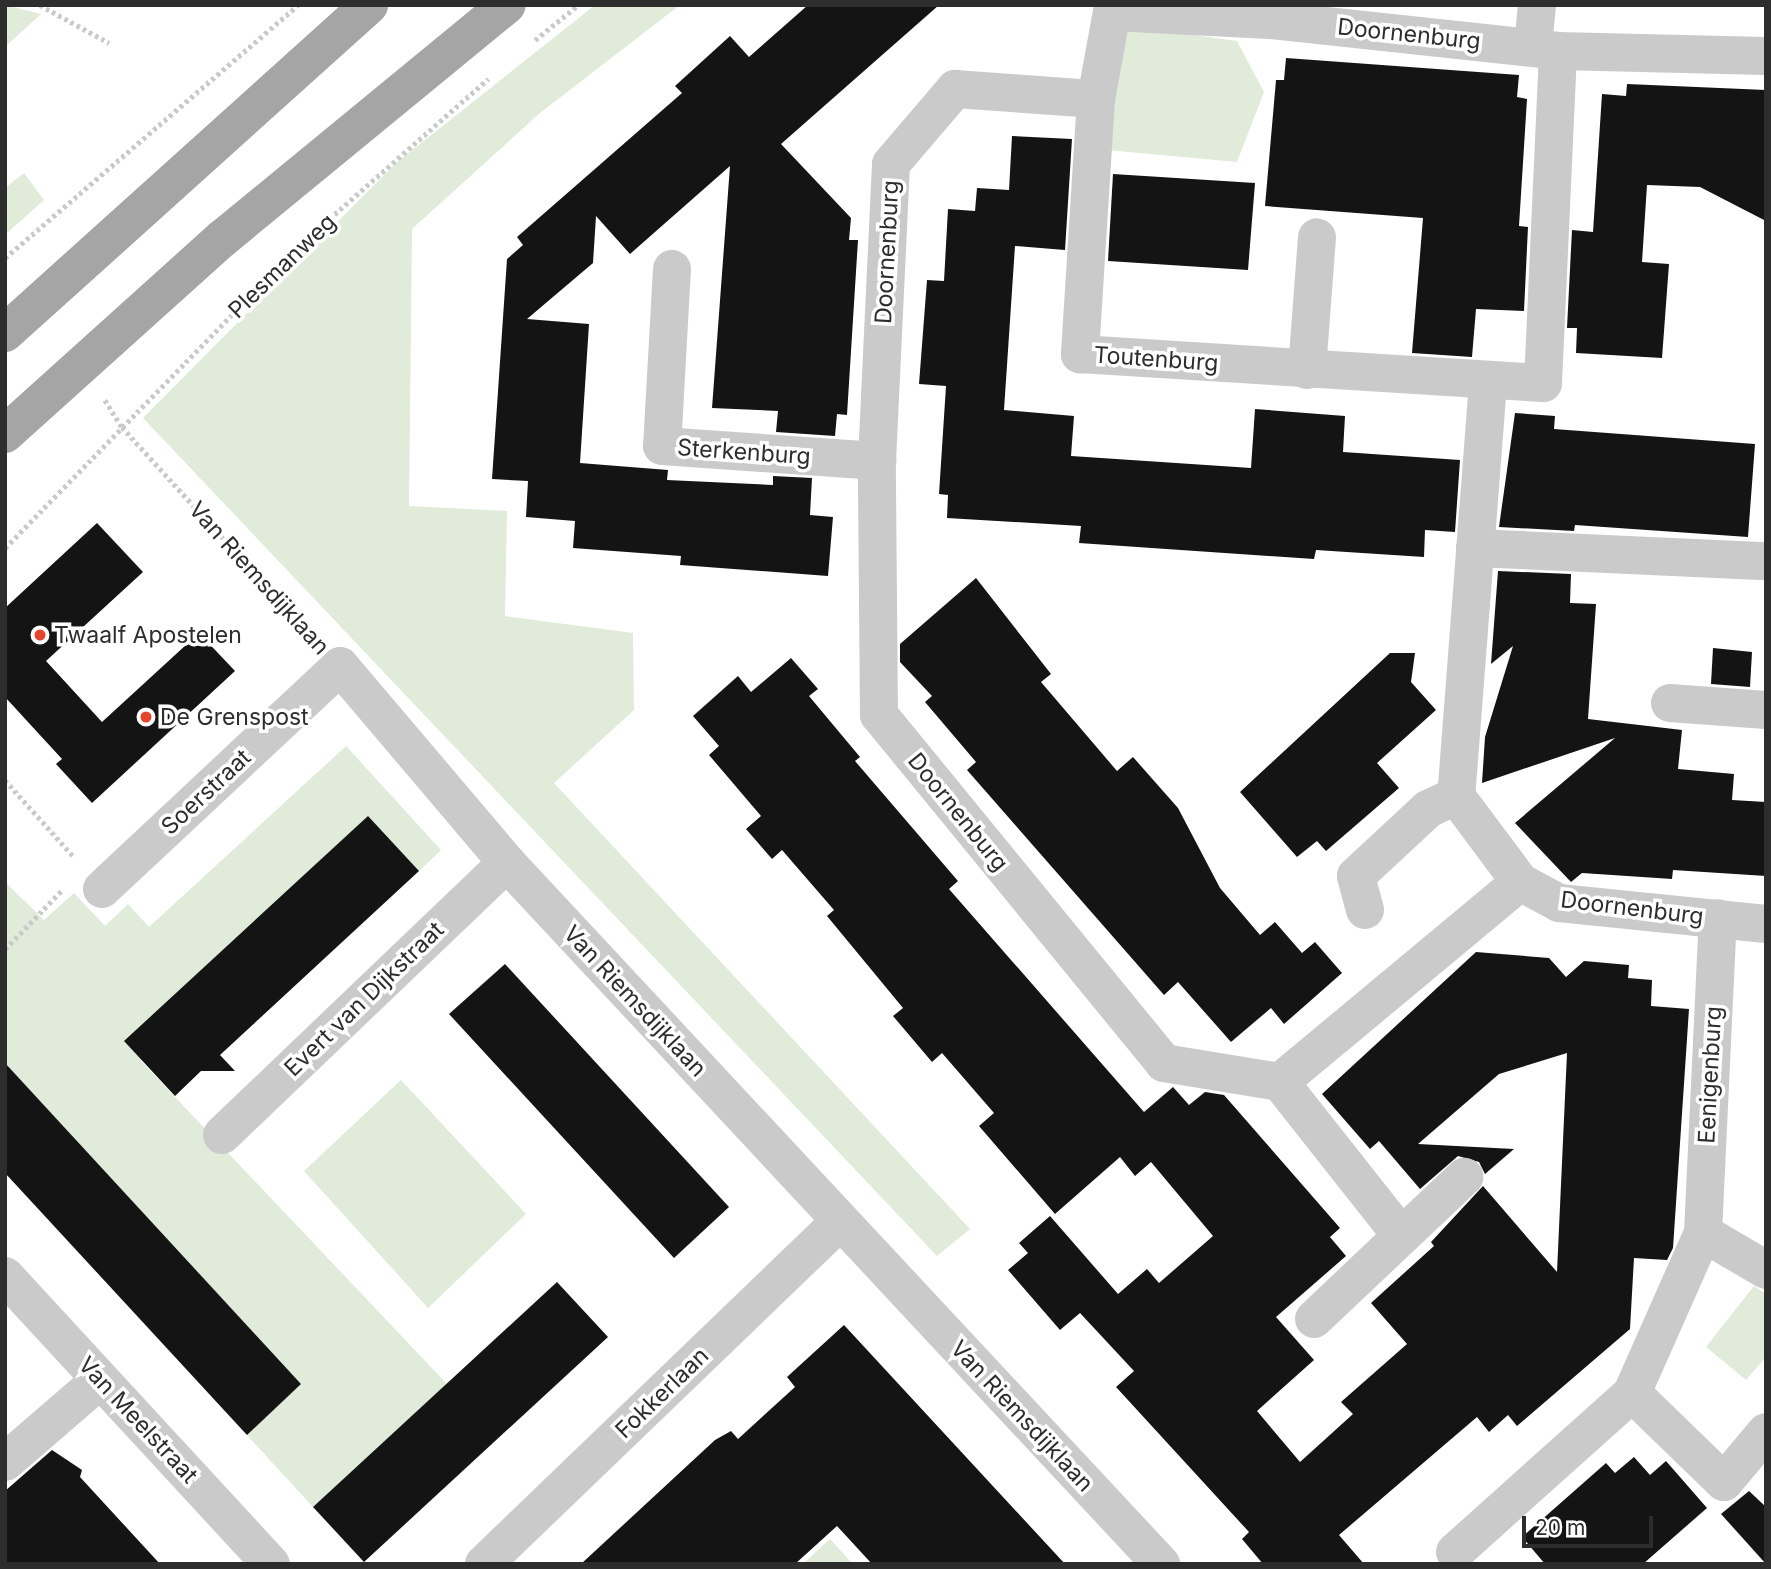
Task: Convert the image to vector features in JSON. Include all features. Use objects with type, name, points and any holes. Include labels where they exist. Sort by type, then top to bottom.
[{"type":"main road","points":[[5,334],[369,5]]},
{"type":"main road","points":[[5,434],[223,238],[506,5]]},
{"type":"street","points":[[1537,5],[1545,48]]},
{"type":"street","name":"Doornenburg","points":[[1280,1082],[1164,1063],[879,715],[877,461],[891,164],[955,89],[1096,99],[1112,12],[1545,48],[1766,57]]},
{"type":"street","name":"Toutenburg","points":[[1096,99],[1080,354],[1488,383],[1543,383],[1545,48]]},
{"type":"street","points":[[1307,370],[1317,237]]},
{"type":"street","name":"Sterkenburg","points":[[672,269],[662,446],[877,461]]},
{"type":"street","points":[[1400,1234],[1280,1082],[1520,882],[1456,796],[1488,383]]},
{"type":"street","points":[[1475,548],[1766,561]]},
{"type":"street","name":"Van Riemsdijklaan","points":[[340,667],[507,863],[1161,1564]]},
{"type":"street","name":"Soerstraat","points":[[93,879],[340,667]]},
{"type":"street","points":[[1670,703],[1766,710]]},
{"type":"street","points":[[1365,910],[1356,876],[1428,809],[1456,796]]},
{"type":"street","name":"Evert van Dijkstraat","points":[[222,1135],[507,863]]},
{"type":"street","name":"Doornenburg","points":[[1520,882],[1559,903],[1766,924]]},
{"type":"street","name":"Eenigenburg","points":[[1455,1552],[1632,1394],[1703,1233],[1718,918]]},
{"type":"street","points":[[1314,1319],[1400,1234],[1464,1177]]},
{"type":"street","name":"Fokkerlaan","points":[[484,1564],[840,1222]]},
{"type":"street","points":[[1703,1233],[1766,1270]]},
{"type":"street","name":"Van Meelstraat","points":[[5,1276],[271,1564]]},
{"type":"street","points":[[5,1462],[100,1380]]},
{"type":"street","points":[[1632,1394],[1724,1482],[1766,1433]]},
{"type":"path","points":[[40,5],[109,43]]},
{"type":"path","points":[[5,258],[298,5]]},
{"type":"path","points":[[528,46],[578,5]]},
{"type":"path","name":"Plesmanweg","points":[[5,548],[303,242],[498,71]]},
{"type":"path","name":"Van Riemsdijklaan","points":[[122,427],[340,667]]},
{"type":"path","points":[[5,780],[93,879],[5,949]]},
{"type":"green space","points":[[5,5],[41,14],[5,47]]},
{"type":"green space","points":[[595,5],[680,5],[540,113],[412,229],[409,506],[507,511],[505,616],[633,633],[634,710],[554,783],[970,1229],[937,1256],[143,418],[396,163]]},
{"type":"green space","points":[[1131,26],[1237,41],[1264,92],[1237,162],[1107,150],[1117,47]]},
{"type":"green space","points":[[24,173],[44,200],[6,234],[5,188]]},
{"type":"green space","points":[[346,746],[441,850],[419,871],[368,816],[141,1061],[447,1384],[313,1507],[247,1435],[301,1384],[5,1063],[5,882],[44,920],[74,893],[105,926],[128,904],[149,927]]},
{"type":"green space","points":[[401,1080],[526,1214],[428,1308],[304,1171]]},
{"type":"green space","points":[[1754,1286],[1766,1294],[1766,1357],[1746,1380],[1706,1347]]},
{"type":"green space","points":[[830,1539],[853,1564],[803,1564]]},
{"type":"building","points":[[808,5],[939,5],[781,144],[851,218],[849,240],[858,240],[847,415],[837,414],[835,436],[776,432],[778,411],[712,408],[730,166],[630,254],[596,216],[593,263],[527,319],[589,324],[580,463],[668,470],[667,480],[773,485],[773,476],[812,478],[810,515],[833,517],[828,576],[680,565],[681,556],[573,548],[575,521],[526,517],[528,481],[492,479],[507,259],[523,245],[517,237],[682,93],[675,86],[730,36],[749,57]]},
{"type":"building","points":[[1286,58],[1519,75],[1517,97],[1527,99],[1519,226],[1528,227],[1524,311],[1476,309],[1472,357],[1412,353],[1423,218],[1265,206],[1276,80],[1284,80]]},
{"type":"building","points":[[1627,84],[1766,90],[1766,221],[1700,187],[1647,185],[1642,262],[1669,264],[1662,358],[1576,353],[1577,328],[1567,328],[1572,230],[1593,232],[1602,94],[1626,96]]},
{"type":"building","points":[[1012,136],[1072,139],[1065,250],[1015,246],[1004,410],[1074,416],[1071,456],[1251,468],[1255,409],[1345,416],[1343,452],[1460,460],[1455,532],[1425,530],[1424,557],[1316,550],[1314,559],[1079,543],[1081,526],[947,518],[948,495],[939,494],[946,386],[919,384],[927,280],[944,281],[948,209],[975,211],[977,188],[1009,190]]},
{"type":"building","points":[[1113,174],[1255,183],[1248,270],[1108,261]]},
{"type":"building","points":[[1515,413],[1555,416],[1554,429],[1755,444],[1748,537],[1575,525],[1574,531],[1499,527]]},
{"type":"building","points":[[97,523],[143,572],[46,661],[102,722],[199,633],[235,671],[92,803],[56,764],[62,759],[5,697],[5,608]]},
{"type":"building","points":[[1498,571],[1571,574],[1570,603],[1596,604],[1588,719],[1682,730],[1678,769],[1734,774],[1732,800],[1766,802],[1766,876],[1673,870],[1672,879],[1582,873],[1571,882],[1515,823],[1615,738],[1482,783],[1485,737],[1513,646],[1491,664]]},
{"type":"building","points":[[976,578],[1051,674],[1041,682],[1117,771],[1133,757],[1178,808],[1220,888],[1260,935],[1275,922],[1302,953],[1315,942],[1342,973],[1284,1024],[1271,1008],[1231,1042],[1178,982],[1164,995],[967,770],[976,762],[925,702],[932,696],[900,662],[900,644]]},
{"type":"building","points":[[1713,648],[1752,652],[1750,687],[1711,684]]},
{"type":"building","points":[[1390,653],[1415,653],[1411,682],[1436,710],[1377,763],[1399,788],[1326,851],[1317,841],[1297,857],[1240,792]]},
{"type":"building","points":[[791,658],[818,689],[809,696],[860,757],[855,761],[958,881],[949,889],[1144,1112],[1173,1087],[1189,1105],[1205,1092],[1224,1095],[1340,1228],[1330,1237],[1346,1256],[1276,1317],[1314,1360],[1257,1411],[1300,1462],[1353,1414],[1341,1402],[1407,1344],[1371,1303],[1434,1246],[1431,1242],[1483,1186],[1557,1272],[1567,1053],[1499,1074],[1418,1144],[1514,1149],[1485,1174],[1479,1162],[1458,1156],[1420,1189],[1379,1141],[1370,1149],[1322,1094],[1476,952],[1549,958],[1566,977],[1584,961],[1629,965],[1628,978],[1652,980],[1651,1006],[1689,1009],[1673,1248],[1667,1260],[1634,1258],[1630,1329],[1517,1426],[1508,1415],[1489,1432],[1477,1417],[1339,1535],[1364,1564],[1263,1564],[1242,1539],[1249,1532],[1116,1387],[1134,1371],[1080,1313],[1060,1330],[1008,1270],[1028,1253],[1019,1243],[1050,1216],[1118,1294],[1147,1269],[1159,1283],[1213,1236],[1151,1162],[1135,1176],[1120,1157],[1055,1214],[979,1126],[994,1113],[942,1053],[932,1062],[893,1016],[903,1008],[827,916],[834,910],[782,850],[772,859],[746,829],[761,816],[709,755],[719,746],[693,716],[738,676],[751,692]]},
{"type":"building","points":[[368,816],[419,871],[220,1055],[235,1071],[201,1071],[175,1096],[124,1041]]},
{"type":"building","points":[[505,964],[729,1207],[674,1258],[449,1014]]},
{"type":"building","points":[[5,1063],[301,1384],[247,1435],[5,1173]]},
{"type":"building","points":[[557,1282],[608,1337],[364,1562],[313,1507]]},
{"type":"building","points":[[844,1325],[1065,1564],[872,1564],[837,1526],[795,1564],[581,1564],[715,1440],[731,1431],[738,1439],[795,1387],[787,1377]]},
{"type":"building","points":[[52,1450],[82,1470],[80,1477],[160,1564],[5,1564],[5,1491]]},
{"type":"building","points":[[1634,1457],[1650,1475],[1666,1461],[1707,1508],[1643,1564],[1545,1564],[1522,1537],[1606,1463],[1615,1473]]},
{"type":"building","points":[[1749,1491],[1766,1507],[1766,1564],[1721,1514]]},
{"type":"place","name":"Twaalf Apostelen","points":[[40,635]]},
{"type":"place","name":"De Grenspost","points":[[146,717]]}]
